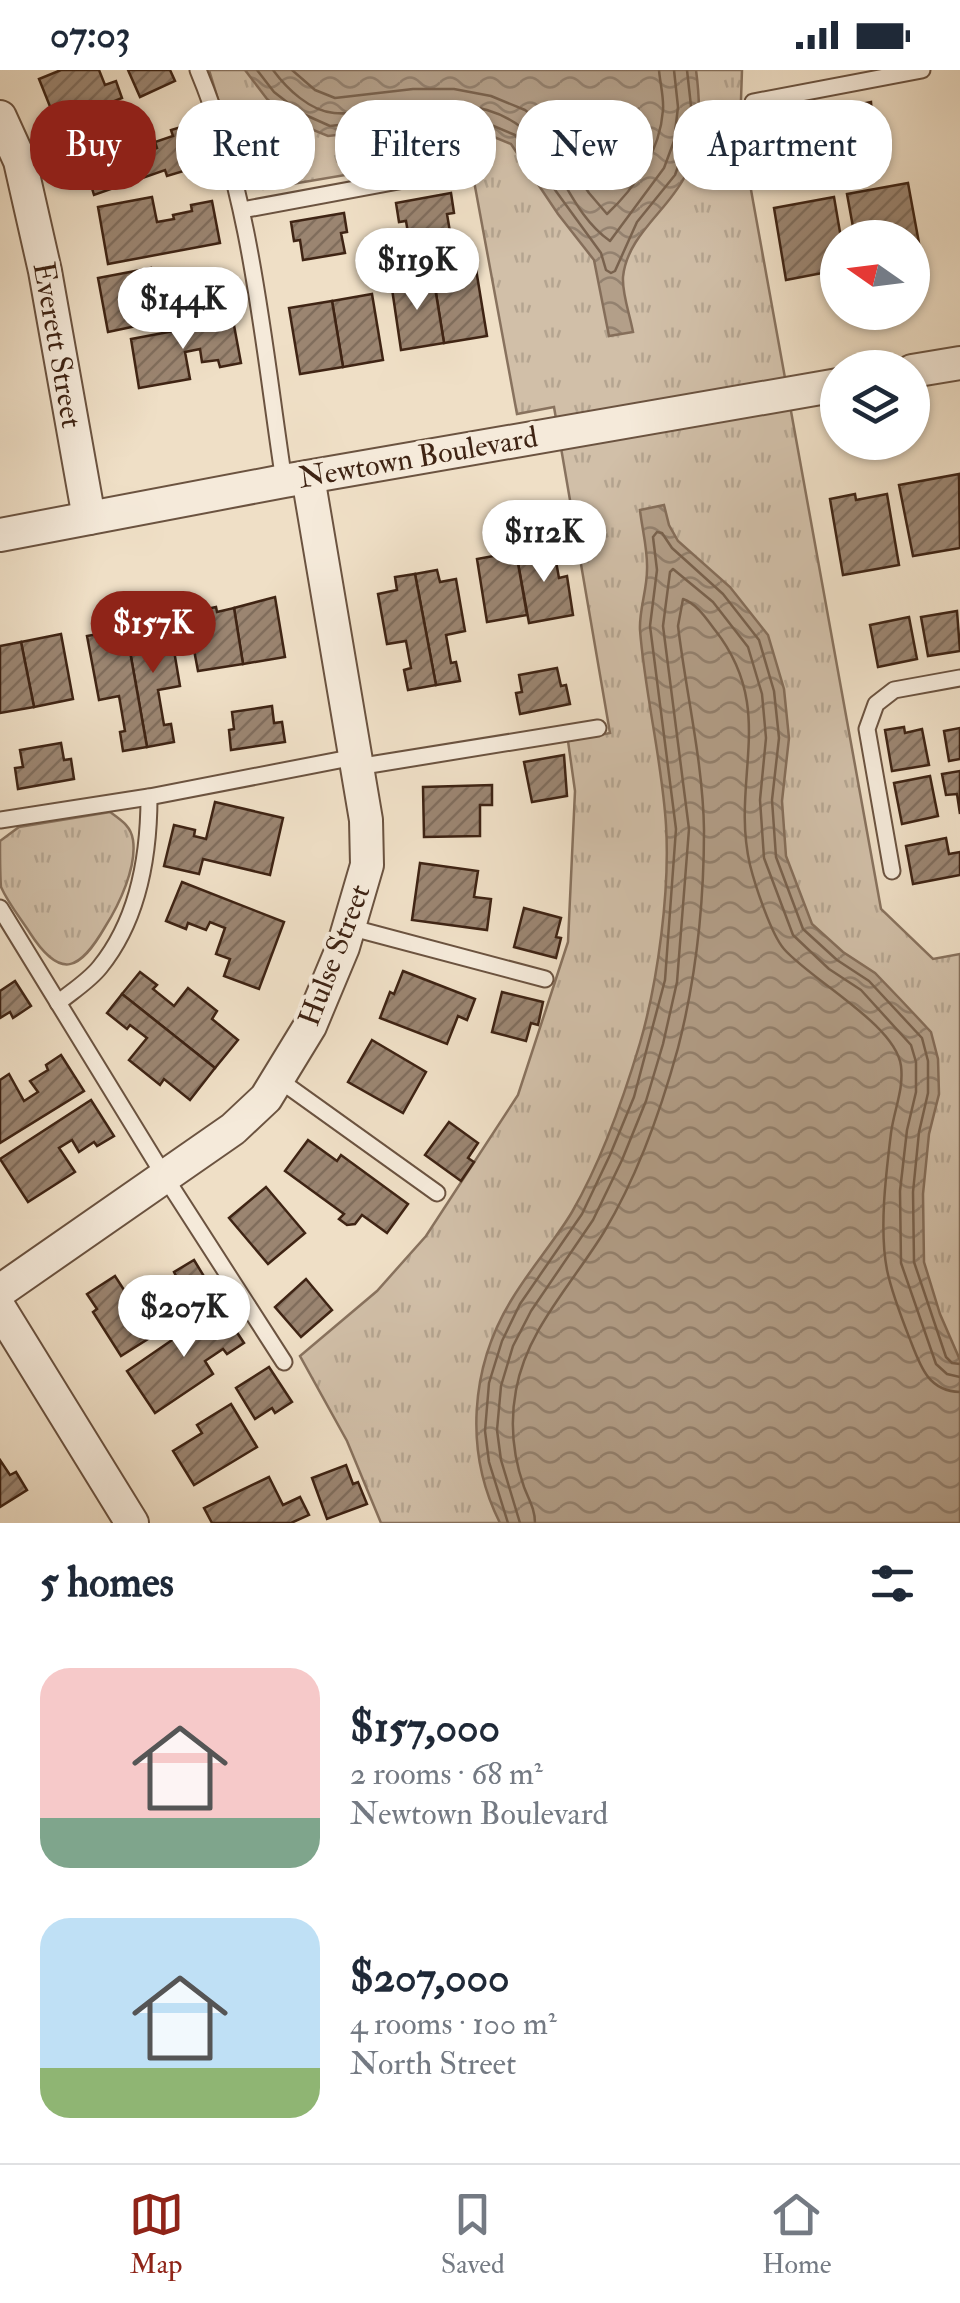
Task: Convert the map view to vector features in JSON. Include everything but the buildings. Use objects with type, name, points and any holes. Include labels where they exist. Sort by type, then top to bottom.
[{"type":"street","name":"Everett Street","points":[[0,117],[20,161],[45,271],[89,518]]},
{"type":"street","points":[[930,369],[960,363]]},
{"type":"street","name":"Newtown Boulevard","points":[[0,535],[820,388]]},
{"type":"street","name":"Hulse Street","points":[[0,1292],[233,1129],[266,1098],[310,1026],[349,927],[367,865],[366,820],[296,479]]},
{"type":"street","points":[[0,1310],[132,1523]]},
{"type":"lane","points":[[198,70],[212,103],[242,210],[296,479]]},
{"type":"lane","points":[[764,100],[922,70]]},
{"type":"lane","points":[[242,210],[350,190]]},
{"type":"lane","points":[[892,870],[867,729],[876,704],[894,690],[960,678]]},
{"type":"lane","points":[[0,820],[357,762],[598,728]]},
{"type":"lane","points":[[58,1003],[99,968],[128,918],[149,844],[149,797]]},
{"type":"lane","points":[[0,908],[164,1177],[284,1362]]},
{"type":"lane","points":[[349,927],[545,979]]},
{"type":"lane","points":[[277,1078],[437,1193]]},
{"type":"green space","points":[[209,70],[742,70],[741,100],[673,100],[673,190],[751,190],[881,909],[933,959],[960,954],[960,1523],[381,1523],[347,1441],[300,1356],[377,1291],[426,1236],[518,1095],[568,942],[575,791],[568,741],[610,733],[554,407],[517,414],[476,190],[496,190],[496,100],[335,100],[335,177],[315,180],[315,100],[218,100]]},
{"type":"green space","points":[[110,812],[132,835],[130,874],[96,942],[78,960],[61,964],[41,948],[1,887],[0,841],[19,827]]},
{"type":"water","points":[[245,70],[696,70],[699,100],[673,100],[673,190],[677,190],[640,236],[626,262],[623,284],[633,332],[609,336],[594,260],[542,190],[653,190],[653,100],[516,100],[516,151],[511,144],[496,138],[496,100],[335,100],[335,135],[328,136],[315,131],[315,100],[267,99]]},
{"type":"water","points":[[664,505],[678,541],[730,587],[768,635],[784,689],[789,738],[782,801],[786,856],[812,924],[843,952],[875,973],[931,1032],[938,1059],[939,1094],[929,1134],[923,1194],[924,1262],[960,1360],[960,1523],[500,1523],[488,1496],[477,1439],[480,1381],[487,1353],[512,1299],[572,1212],[602,1151],[640,1043],[657,964],[666,878],[666,825],[640,630],[647,562],[640,510]]}]
